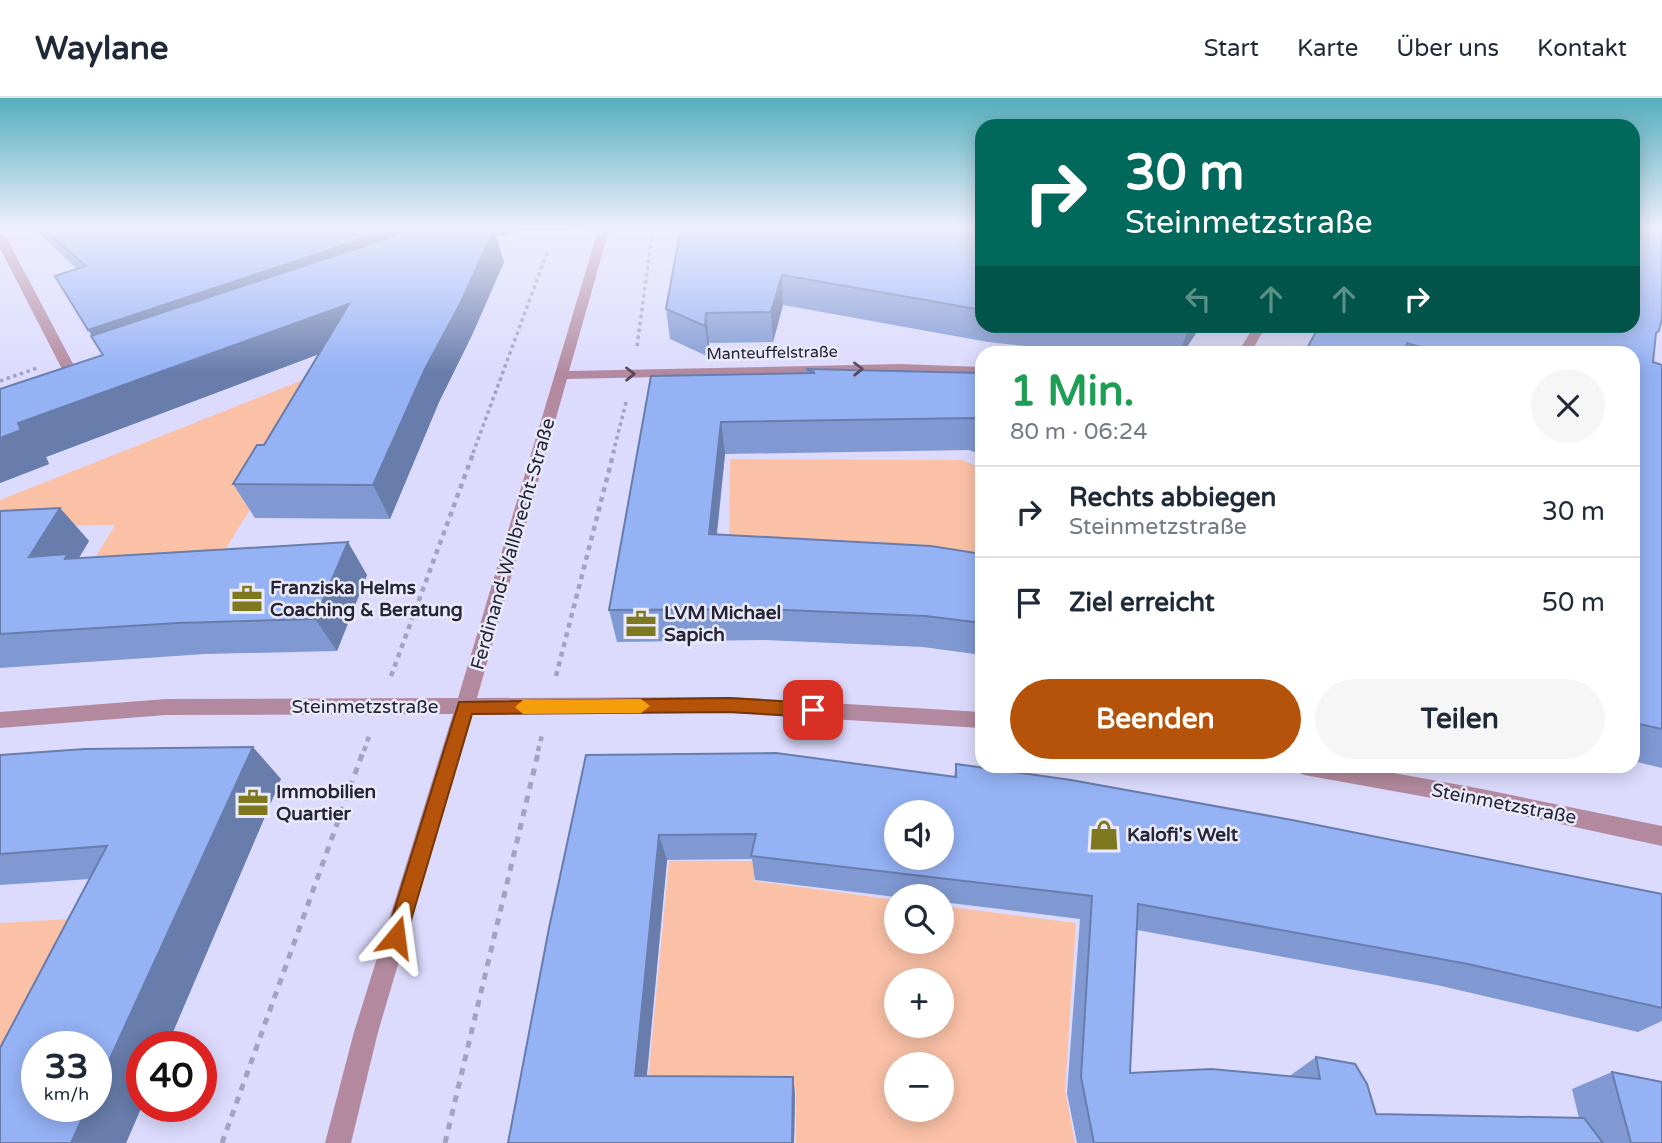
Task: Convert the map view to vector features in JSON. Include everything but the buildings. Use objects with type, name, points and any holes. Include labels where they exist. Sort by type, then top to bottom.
[{"type":"street","points":[[20,276],[73,377]]},
{"type":"street","name":"Ferdinand-Wallbrecht-Straße","points":[[338,1143],[366,1032],[465,707],[590,276]]},
{"type":"street","name":"Manteuffelstraße","points":[[562,375],[901,368],[975,372]]},
{"type":"street","name":"Steinmetzstraße","points":[[0,720],[166,707],[729,705],[975,720]]},
{"type":"street","name":"Steinmetzstraße","points":[[1343,773],[1482,798],[1662,836]]},
{"type":"path","points":[[0,381],[64,359]]},
{"type":"shaded area","points":[[338,366],[219,560],[93,561],[115,525],[29,526],[0,562],[0,500]]},
{"type":"shaded area","points":[[730,459],[962,460],[975,466],[975,573],[729,558]]},
{"type":"shaded area","points":[[669,861],[758,861],[754,881],[884,898],[884,954],[954,954],[954,908],[1076,923],[1065,1090],[1075,1143],[796,1143],[796,1090],[647,1091]]},
{"type":"shaded area","points":[[103,917],[42,1031],[21,1031],[21,1071],[0,1110],[0,923]]},
{"type":"slow traffic","points":[[523,707],[641,706]]},
{"type":"place","name":"Franziska Helms Coaching & Beratung","points":[[247,599]]},
{"type":"place","name":"LVM Michael Sapich","points":[[641,624]]},
{"type":"place","name":"Immobilien Quartier","points":[[253,803]]},
{"type":"place","name":"Kalofi's Welt","points":[[1104,835]]},
{"type":"route","points":[[396,937],[465,707],[729,705],[813,710]]}]
